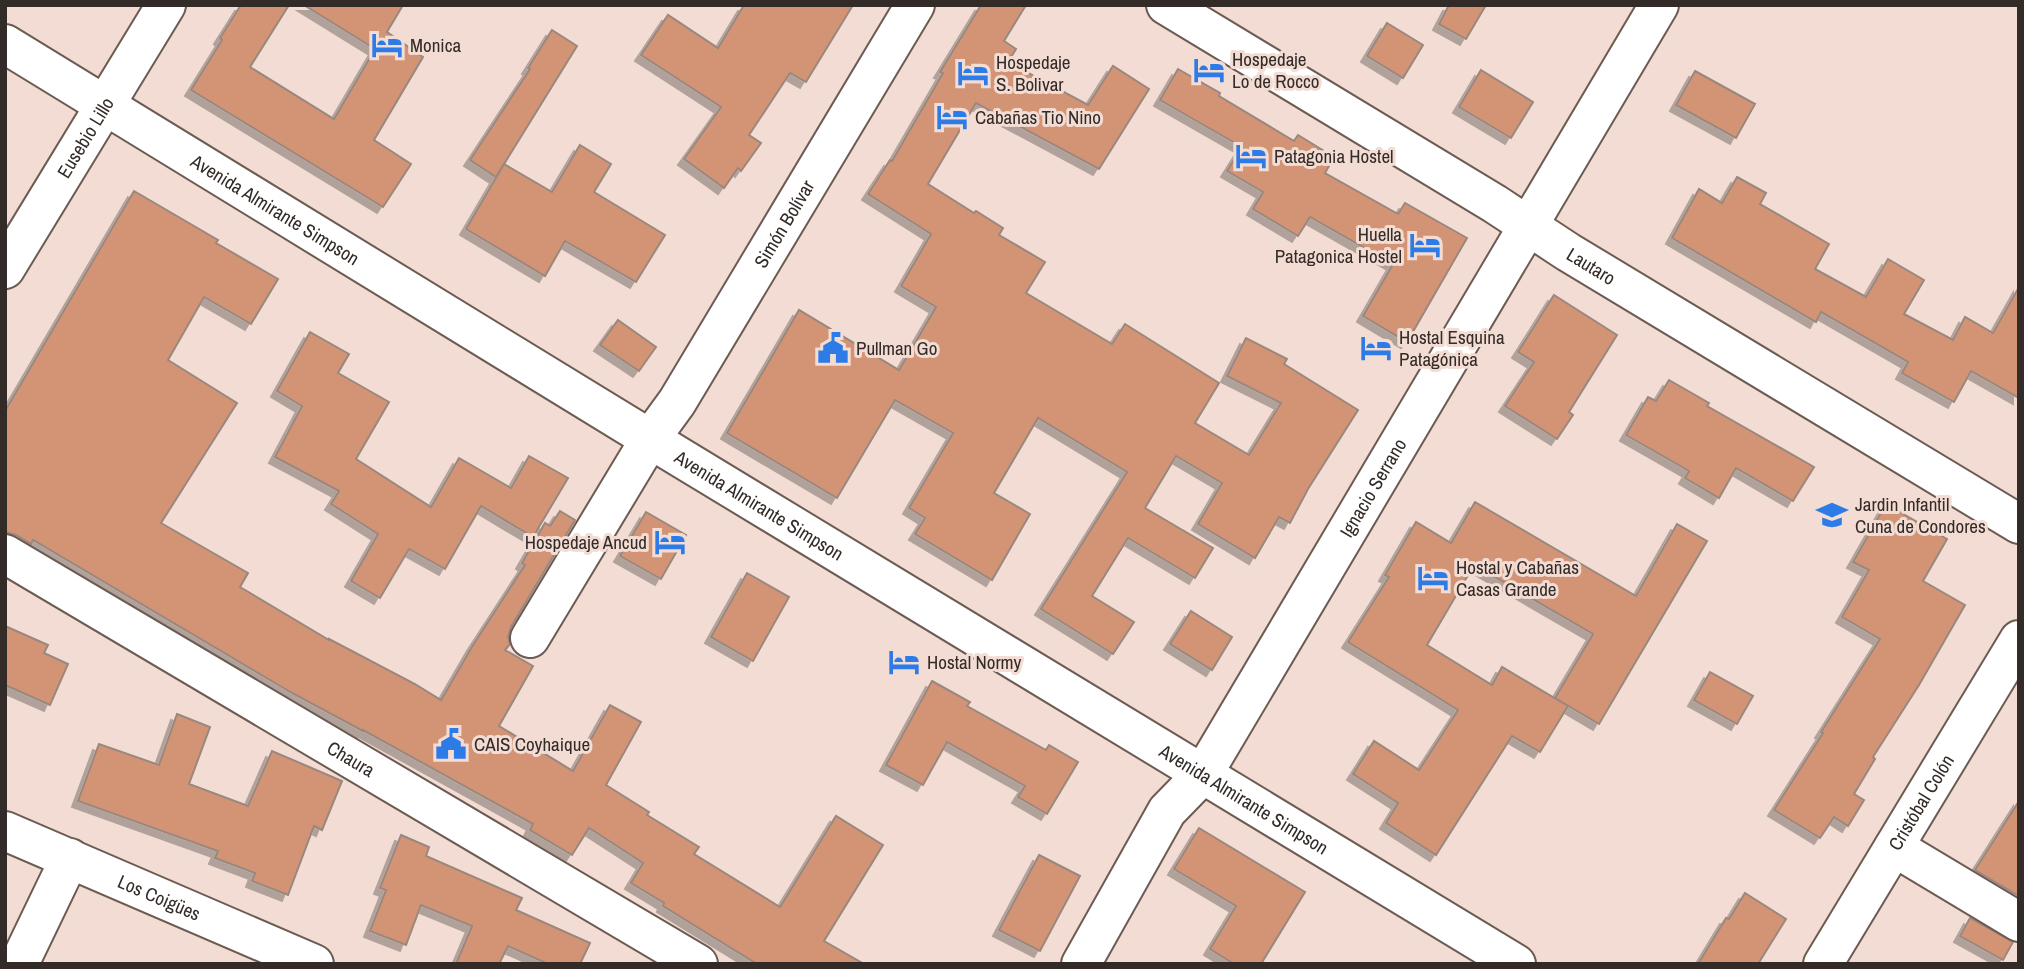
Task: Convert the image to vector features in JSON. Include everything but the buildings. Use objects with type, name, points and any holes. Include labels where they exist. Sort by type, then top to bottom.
[{"type":"street","name":"Eusebio Lillo","points":[[5,269],[166,5]]},
{"type":"street","name":"Simón Bolívar","points":[[530,638],[650,439],[677,402],[915,5]]},
{"type":"street","name":"Lautaro","points":[[1166,5],[2019,524]]},
{"type":"street","name":"Ignacio Serrano","points":[[1081,964],[1167,811],[1203,774],[1659,5]]},
{"type":"street","name":"Avenida Almirante Simpson","points":[[5,44],[1516,964]]},
{"type":"street","name":"Chaura","points":[[5,554],[698,964]]},
{"type":"street","name":"Cristóbal Colón","points":[[1823,964],[2019,640]]},
{"type":"street","name":"Los Coigües","points":[[5,831],[314,964]]},
{"type":"street","points":[[1894,847],[2019,922]]},
{"type":"street","points":[[19,964],[70,858]]},
{"type":"place","name":"Monica","points":[[387,45]]},
{"type":"place","name":"Hospedaje Lo de Rocco","points":[[1209,70]]},
{"type":"place","name":"Hospedaje S. Bolivar","points":[[973,73]]},
{"type":"place","name":"Cabañas Tio Nino","points":[[952,117]]},
{"type":"place","name":"Patagonia Hostel","points":[[1251,156]]},
{"type":"place","name":"Huella Patagonica Hostel","points":[[1425,245]]},
{"type":"place","name":"Pullman Go","points":[[833,348]]},
{"type":"place","name":"Hostal Esquina Patagónica","points":[[1376,348]]},
{"type":"place","name":"Jardin Infantil Cuna de Condores","points":[[1832,515]]},
{"type":"place","name":"Hospedaje Ancud","points":[[670,542]]},
{"type":"place","name":"Hostal y Cabañas Casas Grande","points":[[1433,578]]},
{"type":"place","name":"Hostal Normy","points":[[904,662]]},
{"type":"place","name":"CAIS Coyhaique","points":[[451,744]]}]
